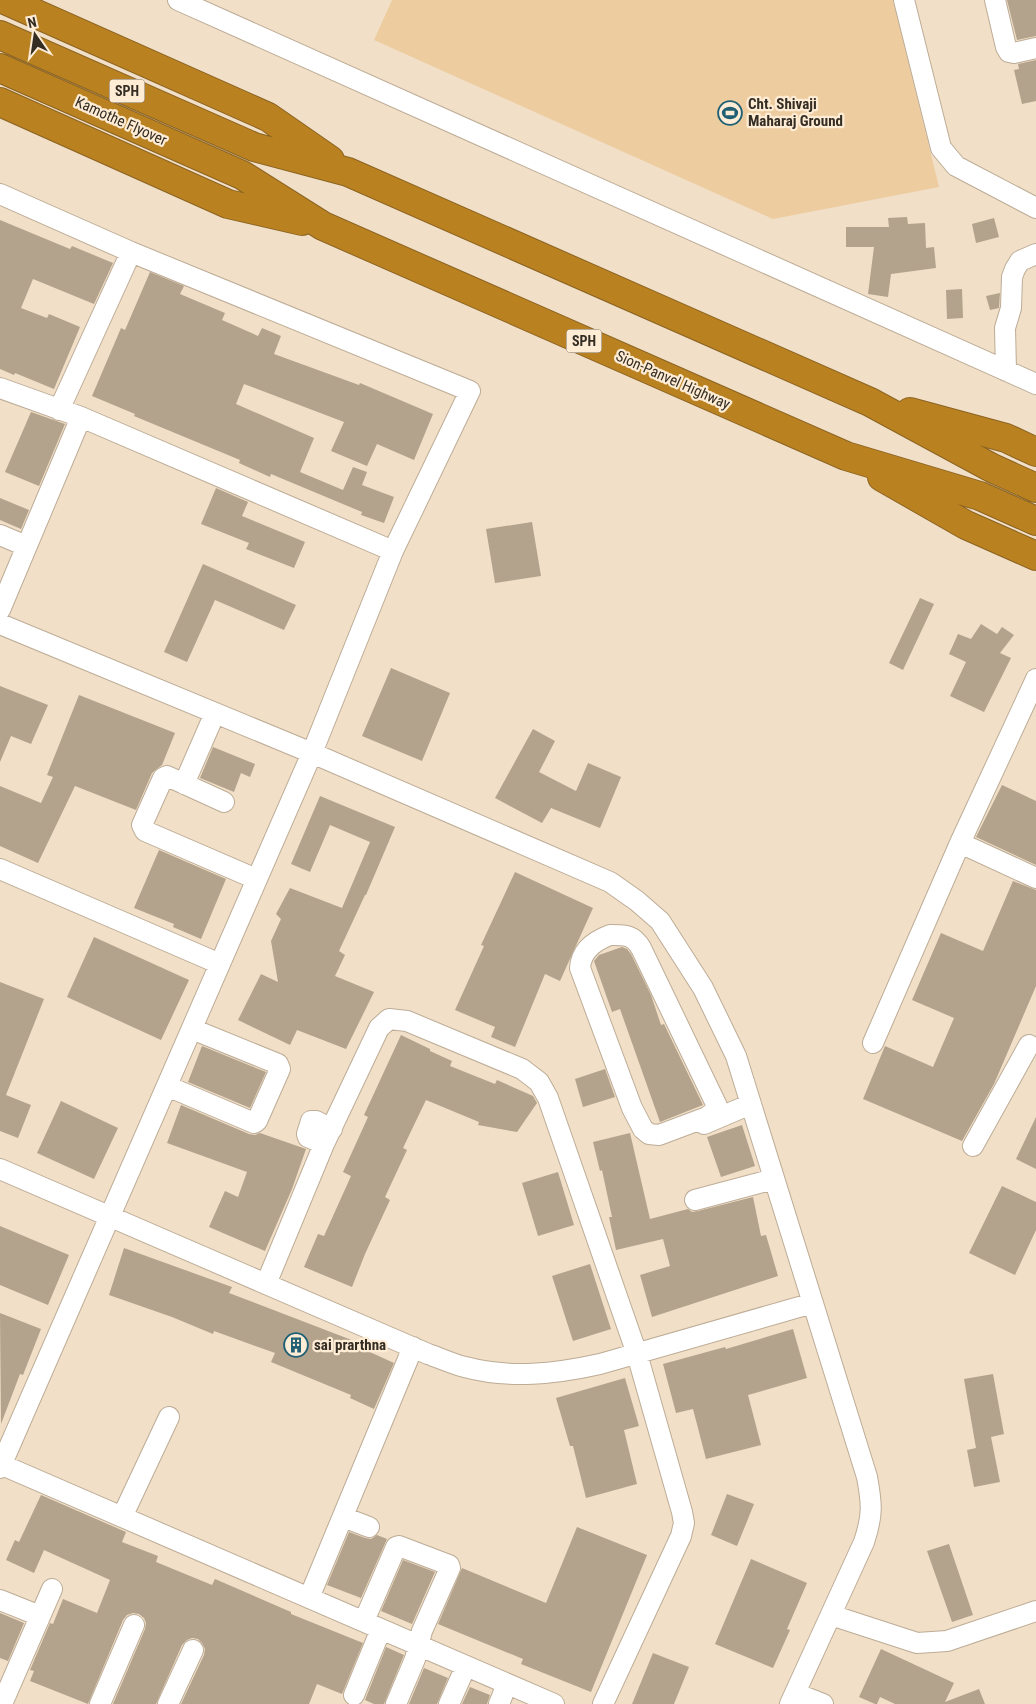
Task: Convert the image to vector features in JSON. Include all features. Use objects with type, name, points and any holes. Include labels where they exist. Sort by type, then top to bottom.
[{"type":"highway","points":[[5,0],[268,117],[348,172]]},
{"type":"highway","name":"Kamothe Flyover","points":[[0,35],[254,147],[348,172]]},
{"type":"highway","name":"Kamothe Flyover","points":[[0,68],[242,175]]},
{"type":"highway","points":[[0,102],[228,204],[323,226]]},
{"type":"highway","name":"SPH","points":[[348,172],[870,402],[992,468],[1036,488]]},
{"type":"highway","name":"Sion-Panvel Highway","points":[[242,175],[323,226],[846,456],[980,496],[1036,521]]},
{"type":"highway","points":[[870,402],[1006,438],[1036,452]]},
{"type":"highway","points":[[846,456],[966,525],[1036,556]]},
{"type":"street","points":[[178,0],[1036,384]]},
{"type":"street","points":[[904,0],[941,148],[956,166],[1036,208]]},
{"type":"street","points":[[995,0],[1006,47],[1009,52],[1014,53],[1036,48]]},
{"type":"street","points":[[0,194],[131,252],[470,391],[393,550],[312,753],[1,1466],[554,1704]]},
{"type":"street","points":[[59,410],[131,252]]},
{"type":"street","points":[[1006,371],[1005,328],[1011,308],[1012,277],[1020,261],[1036,254]]},
{"type":"street","points":[[0,388],[81,417],[393,550]]},
{"type":"street","points":[[0,610],[81,417]]},
{"type":"street","points":[[0,535],[26,546]]},
{"type":"street","points":[[0,624],[312,753],[610,882],[637,901],[660,921],[703,988],[736,1056],[867,1477],[871,1498],[871,1521],[864,1542],[793,1699],[823,1704]]},
{"type":"street","points":[[873,1043],[960,843],[1036,679]]},
{"type":"street","points":[[184,784],[215,713]]},
{"type":"street","points":[[224,802],[167,776],[163,778],[142,825],[145,831],[256,879]]},
{"type":"street","points":[[960,843],[1036,878]]},
{"type":"street","points":[[0,869],[220,964]]},
{"type":"street","points":[[641,948],[660,921]]},
{"type":"street","points":[[626,935],[638,942],[641,948],[717,1106],[714,1112],[707,1118],[658,1135],[649,1134],[643,1129],[632,1108],[580,968],[580,961],[587,950],[598,939],[626,935]]},
{"type":"street","points":[[266,1284],[328,1136],[379,1028],[389,1019],[407,1021],[522,1069],[539,1082],[548,1098],[637,1354],[684,1523],[681,1536],[604,1704]]},
{"type":"street","points":[[167,1086],[254,1123],[258,1121],[280,1069],[278,1064],[192,1029]]},
{"type":"street","points":[[973,1146],[1034,1041]]},
{"type":"street","points":[[693,1129],[751,1104]]},
{"type":"street","points":[[0,1169],[413,1347],[465,1367],[499,1373],[529,1375],[566,1372],[637,1354],[813,1303]]},
{"type":"street","points":[[695,1200],[774,1178]]},
{"type":"street","points":[[310,1598],[413,1347]]},
{"type":"street","points":[[122,1517],[169,1418]]},
{"type":"street","points":[[343,1517],[369,1527]]},
{"type":"street","points":[[354,1695],[367,1623],[393,1540]]},
{"type":"street","points":[[367,1623],[396,1547],[399,1546],[449,1565],[450,1568],[422,1631],[423,1647],[404,1704]]},
{"type":"street","points":[[2,1704],[40,1616],[56,1591],[13,1704]]},
{"type":"street","points":[[0,1600],[40,1616]]},
{"type":"street","points":[[831,1615],[917,1643],[947,1641],[1036,1610]]},
{"type":"street","points":[[93,1704],[130,1626],[100,1704]]},
{"type":"street","points":[[396,1704],[415,1659],[423,1647]]},
{"type":"street","points":[[168,1704],[193,1650]]},
{"type":"street","points":[[449,1704],[467,1666]]},
{"type":"street","points":[[453,1704],[467,1666]]},
{"type":"street","points":[[498,1704],[507,1684]]},
{"type":"shaded area","name":"Cht. Shivaji Maharaj Ground","points":[[392,0],[893,0],[939,187],[773,219],[374,40]]},
{"type":"building","points":[[1007,0],[1036,0],[1036,36],[1017,40]]},
{"type":"building","points":[[1036,60],[1036,101],[1022,104],[1014,70],[1019,69],[1018,64]]},
{"type":"building","points":[[907,217],[908,224],[925,223],[926,248],[934,247],[936,268],[891,274],[888,297],[868,294],[874,247],[846,247],[846,227],[889,227],[888,218]]},
{"type":"building","points":[[994,218],[999,237],[976,243],[972,224]]},
{"type":"building","points":[[0,220],[70,249],[72,246],[113,263],[94,304],[33,279],[21,308],[47,318],[49,314],[80,327],[54,389],[0,369]]},
{"type":"building","points":[[150,272],[184,286],[180,294],[225,313],[222,320],[258,336],[262,328],[281,336],[274,354],[359,385],[360,383],[433,414],[414,460],[377,444],[367,466],[331,451],[344,422],[244,384],[236,404],[314,438],[300,472],[343,490],[353,467],[367,472],[362,485],[394,497],[384,523],[361,515],[362,512],[271,474],[270,477],[239,463],[240,460],[134,416],[135,414],[92,396],[121,328],[125,330]]},
{"type":"building","points":[[962,289],[963,318],[947,319],[946,290]]},
{"type":"building","points":[[1000,293],[999,308],[990,310],[986,296]]},
{"type":"building","points":[[31,412],[65,424],[39,486],[5,472]]},
{"type":"building","points":[[216,488],[248,502],[242,516],[305,542],[294,568],[246,549],[249,543],[201,524]]},
{"type":"building","points":[[0,498],[29,510],[21,529],[0,520]]},
{"type":"building","points":[[532,522],[541,576],[495,583],[486,529]]},
{"type":"building","points":[[203,564],[296,605],[284,630],[215,600],[187,662],[164,652]]},
{"type":"building","points":[[920,598],[934,604],[903,670],[889,663]]},
{"type":"building","points":[[981,624],[997,634],[1002,627],[1014,635],[1000,653],[1011,658],[984,712],[950,696],[966,662],[949,654],[958,634],[971,639]]},
{"type":"building","points":[[391,668],[450,693],[422,761],[362,736]]},
{"type":"building","points":[[0,686],[48,705],[31,744],[11,736],[0,762]]},
{"type":"building","points":[[79,695],[175,733],[162,765],[152,773],[136,810],[75,786],[38,863],[0,846],[0,786],[41,803],[53,777],[47,775]]},
{"type":"building","points":[[533,729],[555,741],[539,772],[576,791],[588,763],[621,777],[600,828],[551,808],[542,823],[495,798]]},
{"type":"building","points":[[213,747],[255,764],[250,777],[241,773],[234,792],[200,778]]},
{"type":"building","points":[[1002,785],[1036,801],[1036,865],[976,837]]},
{"type":"building","points":[[320,796],[395,827],[366,895],[339,951],[345,955],[335,976],[374,992],[346,1049],[297,1030],[290,1045],[238,1020],[261,974],[278,982],[271,941],[281,919],[276,914],[290,888],[342,908],[370,842],[330,825],[310,872],[291,864]]},
{"type":"building","points":[[159,850],[226,879],[201,939],[173,927],[174,924],[134,908]]},
{"type":"building","points":[[515,872],[593,908],[560,981],[545,974],[515,1047],[491,1037],[495,1027],[455,1010],[484,946],[481,945]]},
{"type":"building","points":[[1013,881],[1036,890],[1036,986],[994,1084],[962,1141],[863,1099],[885,1046],[933,1067],[954,1018],[912,1000],[941,933],[983,951]]},
{"type":"building","points":[[94,937],[189,980],[161,1040],[67,997]]},
{"type":"building","points":[[622,947],[631,954],[651,995],[661,1025],[664,1024],[703,1105],[660,1122],[620,1009],[612,1012],[594,961],[599,955]]},
{"type":"building","points":[[0,982],[44,999],[6,1095],[31,1105],[18,1138],[0,1131]]},
{"type":"building","points":[[401,1035],[452,1061],[450,1066],[495,1084],[497,1080],[533,1096],[537,1103],[517,1132],[478,1125],[479,1122],[426,1100],[403,1148],[407,1150],[385,1197],[390,1200],[352,1287],[304,1267],[318,1234],[324,1236],[351,1176],[343,1172],[368,1117],[364,1115]]},
{"type":"building","points":[[202,1046],[266,1072],[250,1108],[188,1082]]},
{"type":"building","points":[[605,1069],[615,1097],[583,1107],[575,1079]]},
{"type":"building","points":[[61,1101],[118,1128],[94,1179],[37,1153]]},
{"type":"building","points":[[181,1105],[249,1134],[255,1135],[260,1133],[306,1149],[292,1189],[265,1251],[209,1227],[225,1191],[238,1197],[247,1172],[167,1143]]},
{"type":"building","points":[[1036,1117],[1036,1169],[1016,1159]]},
{"type":"building","points":[[742,1125],[755,1166],[721,1177],[707,1137]]},
{"type":"building","points":[[630,1133],[650,1219],[688,1209],[692,1212],[698,1211],[753,1197],[761,1236],[766,1235],[778,1276],[652,1317],[640,1275],[670,1266],[663,1239],[616,1250],[609,1217],[612,1217],[602,1170],[600,1171],[593,1142]]},
{"type":"building","points":[[558,1172],[574,1225],[538,1236],[522,1183]]},
{"type":"building","points":[[1002,1186],[1036,1202],[1036,1230],[1015,1275],[969,1253]]},
{"type":"building","points":[[0,1226],[69,1255],[48,1305],[0,1285]]},
{"type":"building","points":[[124,1248],[232,1287],[229,1293],[362,1344],[361,1348],[394,1363],[374,1409],[350,1398],[351,1395],[271,1362],[275,1353],[214,1331],[213,1334],[172,1317],[109,1295]]},
{"type":"building","points":[[590,1264],[611,1329],[573,1341],[552,1276]]},
{"type":"building","points":[[0,1313],[41,1329],[23,1375],[20,1374],[1,1424]]},
{"type":"building","points":[[793,1329],[807,1378],[748,1395],[761,1445],[706,1459],[693,1409],[676,1413],[663,1364],[725,1347],[726,1349]]},
{"type":"building","points":[[993,1374],[1004,1434],[991,1437],[1000,1482],[974,1487],[967,1450],[976,1448],[964,1379]]},
{"type":"building","points":[[625,1378],[639,1426],[624,1430],[637,1484],[586,1498],[573,1446],[570,1446],[556,1398]]},
{"type":"building","points":[[727,1494],[754,1504],[737,1546],[711,1535]]},
{"type":"building","points":[[41,1495],[126,1532],[122,1542],[158,1556],[156,1562],[212,1585],[215,1579],[291,1612],[291,1614],[363,1643],[342,1694],[317,1684],[309,1704],[181,1704],[205,1649],[198,1639],[192,1638],[182,1645],[156,1704],[113,1704],[145,1629],[146,1623],[144,1618],[139,1614],[133,1613],[127,1615],[123,1620],[88,1704],[30,1681],[34,1671],[30,1670],[50,1623],[53,1624],[63,1599],[97,1613],[110,1580],[44,1550],[34,1573],[6,1560],[15,1540],[19,1542]]},
{"type":"building","points":[[577,1527],[647,1555],[591,1692],[521,1664],[523,1659],[438,1624],[462,1568],[546,1603]]},
{"type":"building","points":[[349,1532],[365,1538],[371,1539],[377,1535],[387,1539],[361,1598],[327,1585]]},
{"type":"building","points":[[949,1544],[973,1615],[952,1622],[927,1551]]},
{"type":"building","points":[[751,1559],[807,1583],[787,1629],[790,1630],[773,1668],[715,1644]]},
{"type":"building","points":[[403,1560],[435,1572],[412,1624],[381,1611]]},
{"type":"building","points":[[0,1613],[24,1623],[8,1661],[0,1658]]},
{"type":"building","points":[[386,1647],[404,1655],[384,1704],[374,1704],[365,1700]]},
{"type":"building","points":[[881,1649],[954,1683],[945,1702],[979,1689],[985,1704],[895,1704],[880,1697],[877,1704],[875,1704],[859,1697]]},
{"type":"building","points":[[653,1653],[689,1667],[674,1704],[632,1704]]},
{"type":"building","points":[[424,1668],[448,1678],[437,1704],[409,1704]]},
{"type":"building","points":[[470,1687],[490,1695],[487,1704],[462,1704]]},
{"type":"place","name":"Cht. Shivaji Maharaj Ground","points":[[730,113]]},
{"type":"place","name":"sai prarthna","points":[[296,1345]]}]
